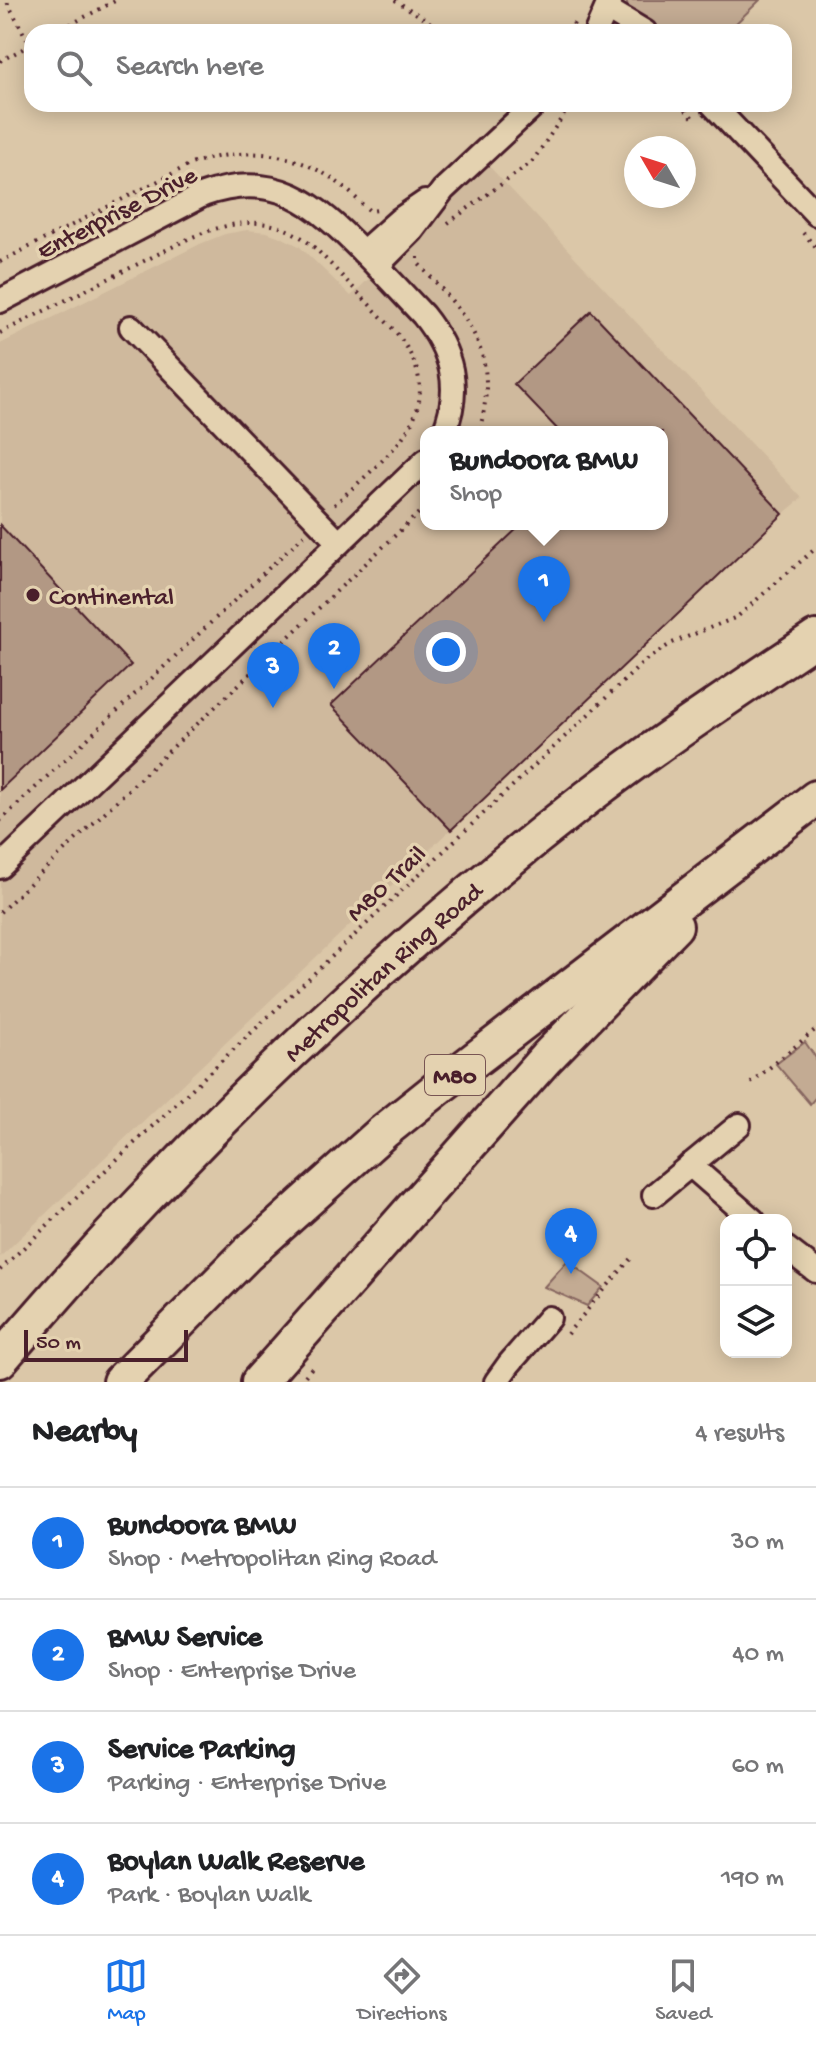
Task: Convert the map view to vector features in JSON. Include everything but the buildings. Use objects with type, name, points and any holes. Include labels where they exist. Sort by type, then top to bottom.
[{"type":"highway","name":"Metropolitan Ring Road","points":[[0,1360],[162,1180],[306,1039],[411,944],[621,772],[816,638]]},
{"type":"highway","name":"M80","points":[[120,1382],[247,1254],[383,1132],[816,798]]},
{"type":"highway","points":[[259,1382],[546,1058],[653,951],[740,855]]},
{"type":"highway","points":[[0,1327],[83,1240],[162,1180]]},
{"type":"street","points":[[370,259],[400,219],[443,190],[526,112]]},
{"type":"street","points":[[720,112],[816,213]]},
{"type":"street","name":"Enterprise Drive","points":[[0,301],[180,206],[221,189],[258,187],[290,194],[306,201],[338,227],[434,328],[447,355],[453,389],[446,426]]},
{"type":"street","points":[[131,327],[339,543]]},
{"type":"street","points":[[0,867],[420,466]]},
{"type":"street","points":[[654,1195],[739,1125]]},
{"type":"street","points":[[690,1165],[746,1214]]},
{"type":"street","points":[[792,1253],[816,1271]]},
{"type":"street","points":[[496,1382],[549,1318]]},
{"type":"path","points":[[6,0],[24,32]]},
{"type":"path","points":[[71,24],[117,0]]},
{"type":"path","points":[[395,0],[432,24]]},
{"type":"path","points":[[0,61],[24,49]]},
{"type":"path","points":[[446,224],[532,162],[566,112]]},
{"type":"path","points":[[0,912],[420,512]]},
{"type":"path","name":"M80 Trail","points":[[0,1270],[646,660],[672,643],[737,617],[816,548]]},
{"type":"path","points":[[751,1083],[816,1029]]},
{"type":"path","points":[[567,1334],[632,1257]]},
{"type":"shaded area","points":[[626,0],[760,0],[735,24],[642,24],[629,9]]},
{"type":"shaded area","points":[[487,164],[802,498],[0,1257],[0,344],[225,234],[247,230],[267,232],[299,246],[351,296]]},
{"type":"shaded area","points":[[805,1042],[816,1058],[816,1097],[810,1104],[776,1064]]},
{"type":"shaded area","points":[[567,1261],[603,1287],[587,1306],[544,1287]]},
{"type":"place","name":"Continental","points":[[33,595]]},
{"type":"place","name":"Bundoora BMW","points":[[544,622]]},
{"type":"place","name":"BMW Service","points":[[334,689]]},
{"type":"place","name":"Service Parking","points":[[273,708]]},
{"type":"place","name":"Boylan Walk Reserve","points":[[571,1274]]}]
